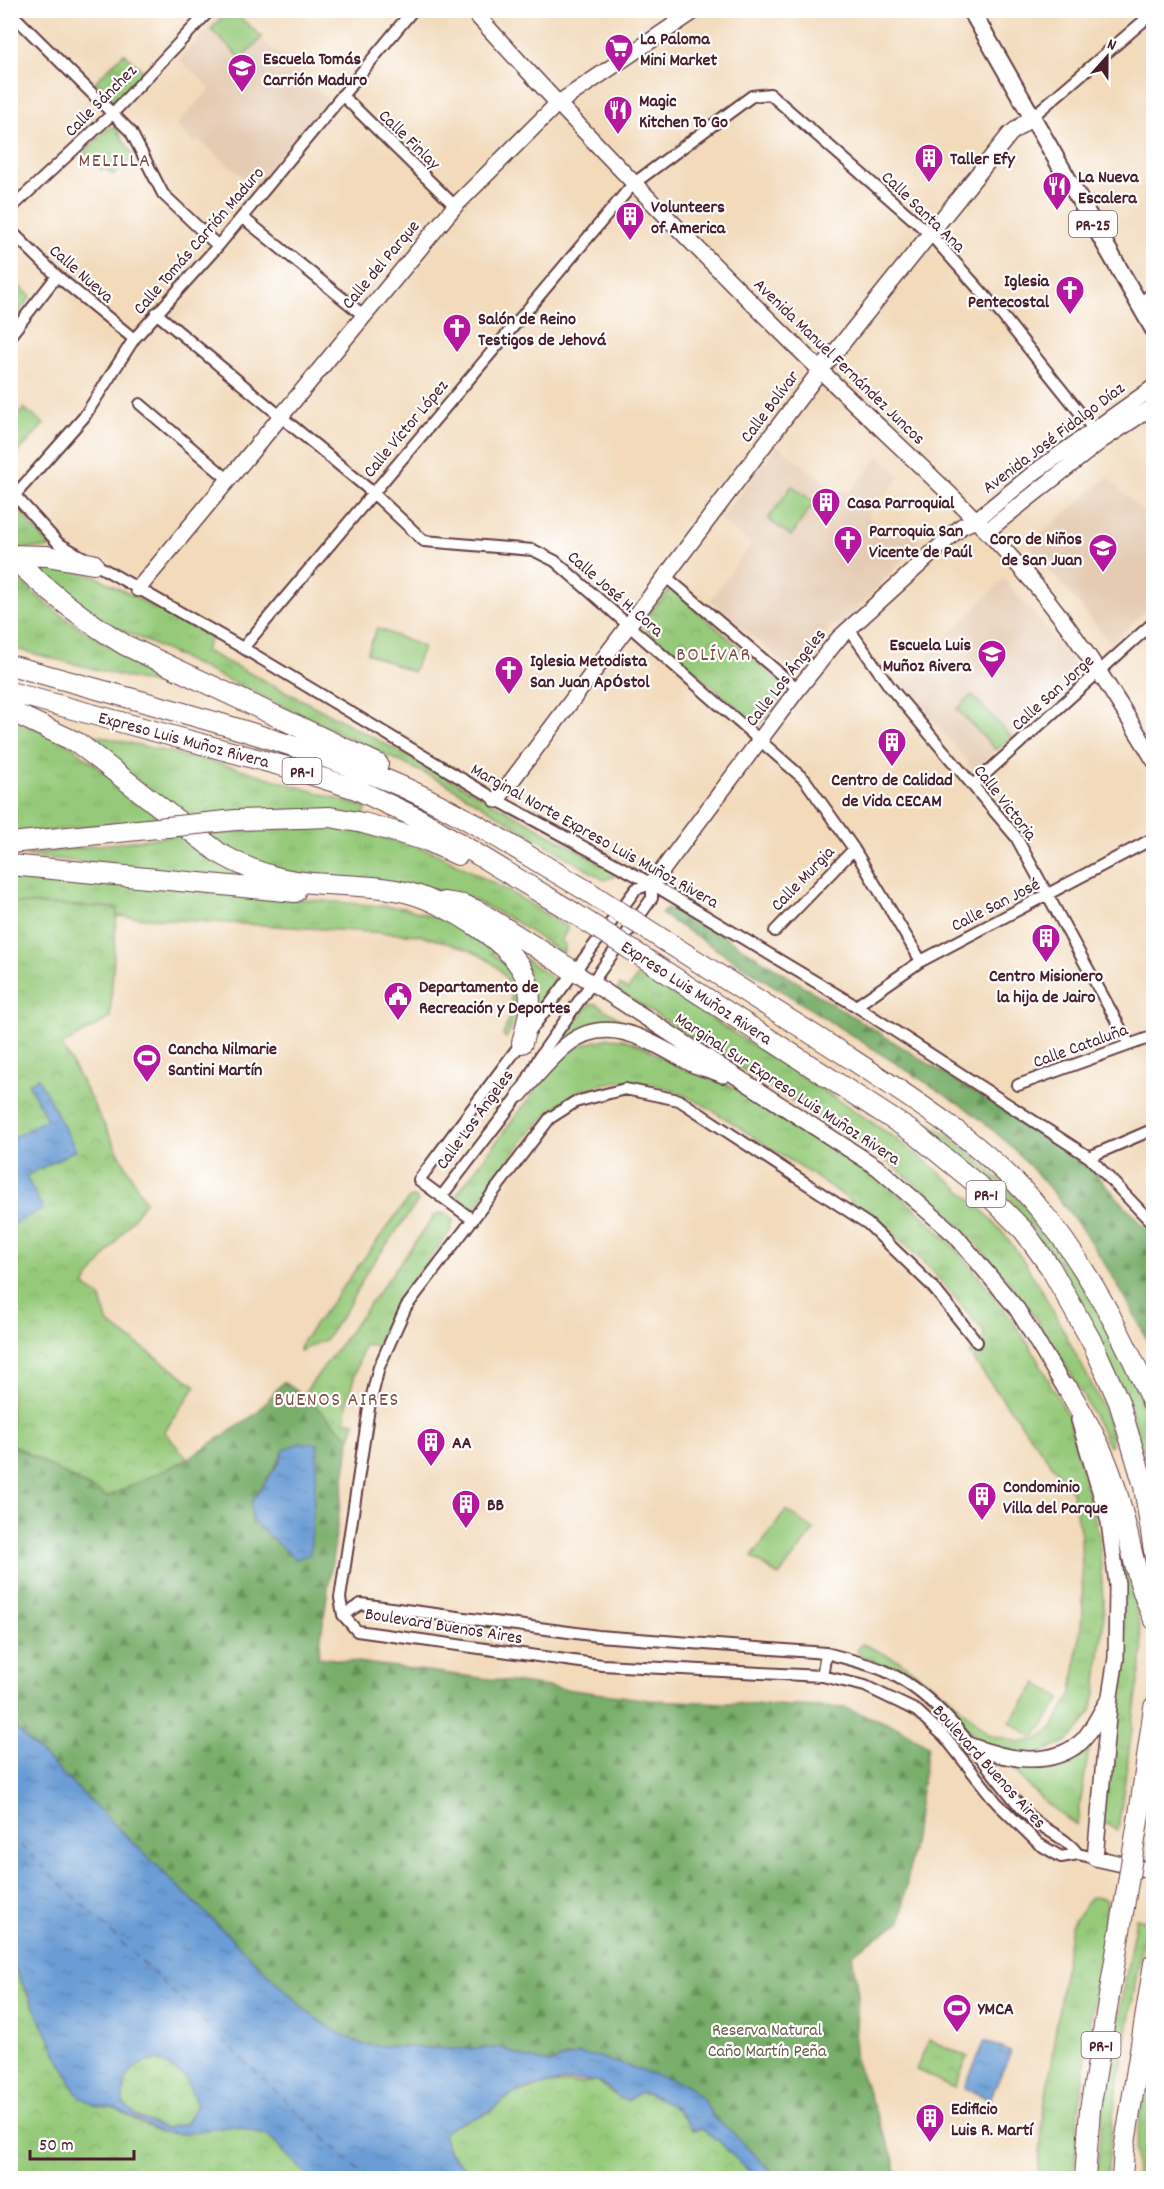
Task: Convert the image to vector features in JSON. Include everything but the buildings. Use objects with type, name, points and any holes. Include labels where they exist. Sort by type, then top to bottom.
[{"type":"highway","points":[[10,555],[48,556],[93,564]]},
{"type":"highway","points":[[10,555],[55,597],[93,626],[125,645],[412,781],[440,805]]},
{"type":"highway","name":"Expreso Luis Muñoz Rivera","points":[[10,665],[333,760],[391,782],[440,805],[584,889],[912,1097],[984,1152],[1032,1200],[1066,1245],[1124,1338],[1154,1407]]},
{"type":"highway","name":"Expreso Luis Muñoz Rivera","points":[[10,692],[294,769],[356,789],[418,819],[569,910],[914,1133],[978,1185],[1024,1231],[1050,1267],[1093,1344],[1119,1402],[1144,1486],[1154,1551]]},
{"type":"highway","points":[[10,711],[78,743],[219,853],[243,866],[269,876],[293,880],[406,892],[432,900],[490,937],[517,961],[528,984],[530,1008],[522,1043]]},
{"type":"highway","points":[[10,843],[236,820],[303,817],[363,823],[495,865]]},
{"type":"highway","points":[[10,865],[351,898],[432,900],[463,905],[478,911],[575,972]]},
{"type":"highway","points":[[1124,1338],[1146,1358],[1154,1370]]},
{"type":"highway","points":[[1068,1389],[1101,1446],[1115,1484],[1142,1595],[1154,1619]]},
{"type":"highway","name":"PR-1","points":[[1085,2178],[1090,2109],[1139,1815],[1154,1707]]},
{"type":"highway","name":"PR-1","points":[[1122,2178],[1124,2150],[1154,1963]]},
{"type":"main road","name":"PR-25","points":[[971,10],[1154,330]]},
{"type":"street","name":"Calle Sánchez","points":[[10,209],[111,114],[210,10]]},
{"type":"street","name":"Calle Tomás Carrión Maduro","points":[[12,493],[84,417],[134,339],[218,246],[412,10]]},
{"type":"street","name":"Avenida Manuel Fernández Juncos","points":[[472,10],[633,184],[820,371],[987,531],[1045,597],[1101,671],[1154,760]]},
{"type":"street","name":"Calle del Parque","points":[[138,589],[455,206],[557,104],[696,10]]},
{"type":"street","points":[[10,12],[131,132],[163,194],[218,246]]},
{"type":"street","name":"Calle Bolívar","points":[[497,800],[820,371],[1010,134],[1154,12]]},
{"type":"street","name":"Calle Víctor López","points":[[243,648],[633,184],[752,96],[759,94]]},
{"type":"street","name":"Calle Santa Ana","points":[[759,94],[770,94],[930,234],[1001,314],[1093,429]]},
{"type":"street","name":"Calle Finlay","points":[[342,95],[455,206]]},
{"type":"street","points":[[242,217],[363,315]]},
{"type":"street","name":"Calle Nueva","points":[[10,230],[57,276],[134,339]]},
{"type":"street","points":[[10,336],[57,276]]},
{"type":"street","points":[[1138,304],[1154,292]]},
{"type":"street","name":"Calle José H. Cora","points":[[156,313],[372,492],[424,541],[533,550],[555,561],[805,780],[854,849],[921,960]]},
{"type":"street","name":"Avenida José Fidalgo Díaz","points":[[976,520],[1093,429],[1154,387]]},
{"type":"street","points":[[140,404],[229,480]]},
{"type":"street","name":"Avenida José Fidalgo Díaz","points":[[987,531],[1101,441],[1154,406]]},
{"type":"street","name":"Marginal Norte Expreso Luis Muñoz Rivera","points":[[12,493],[58,543],[243,648],[497,800],[652,884],[856,1006],[1089,1157],[1154,1225]]},
{"type":"street","name":"Calle Los Ángeles","points":[[652,884],[652,898],[540,1056],[520,1094],[441,1197],[419,1180],[636,889],[652,884],[798,689],[849,628],[962,526],[976,520]]},
{"type":"street","points":[[665,576],[798,689]]},
{"type":"street","name":"Calle San Jorge","points":[[972,785],[1154,622]]},
{"type":"street","name":"Calle Victoria","points":[[849,628],[890,687],[1016,837],[1130,1044]]},
{"type":"street","name":"Calle San José","points":[[856,1006],[921,960],[1154,838]]},
{"type":"street","name":"Calle Murgia","points":[[775,931],[854,849]]},
{"type":"street","name":"Marginal Sur Expreso Luis Muñoz Rivera","points":[[575,972],[878,1168],[955,1235],[1017,1309],[1068,1389],[1096,1473],[1109,1522],[1117,1584],[1116,1658],[1110,1696],[1095,1858]]},
{"type":"street","points":[[520,1094],[568,1043],[586,1034],[605,1030],[627,1032],[650,1040],[694,1065],[747,1083]]},
{"type":"street","name":"Calle Cataluña","points":[[1018,1085],[1154,1036]]},
{"type":"street","points":[[344,1615],[340,1598],[369,1408],[379,1367],[406,1307],[550,1118],[575,1102],[626,1089],[679,1100],[868,1224],[932,1286],[977,1342]]},
{"type":"street","points":[[1089,1157],[1154,1129]]},
{"type":"street","points":[[441,1197],[473,1220]]},
{"type":"street","name":"Boulevard Buenos Aires","points":[[1078,1854],[1069,1842],[1047,1830],[1027,1814],[971,1746],[926,1698],[885,1671],[849,1659],[826,1653],[598,1636],[362,1604],[344,1615],[357,1631],[602,1665],[822,1676],[888,1695],[918,1711],[944,1736],[997,1803],[1026,1832],[1061,1857],[1078,1854],[1095,1858]]},
{"type":"street","points":[[822,1676],[826,1653]]},
{"type":"street","points":[[844,1681],[849,1659]]},
{"type":"street","points":[[971,1746],[1006,1758],[1055,1758],[1082,1741],[1110,1696]]},
{"type":"street","points":[[1095,1858],[1154,1871]]},
{"type":"shaded area","points":[[223,11],[231,11],[328,99],[259,190],[199,140],[195,144],[176,125],[211,88],[179,60]]},
{"type":"shaded area","points":[[777,445],[838,492],[842,489],[847,494],[880,456],[901,477],[867,514],[888,535],[900,523],[920,542],[855,611],[837,625],[831,625],[796,674],[710,600],[751,544],[720,521]]},
{"type":"shaded area","name":"Coro de Niños de San Juan","points":[[1108,477],[1154,524],[1153,603],[1111,644],[1029,544]]},
{"type":"shaded area","name":"Escuela Luis Muñoz Rivera","points":[[1004,579],[1083,674],[974,770],[901,683]]},
{"type":"green space","points":[[228,11],[233,11],[262,37],[242,59],[211,30]]},
{"type":"green space","points":[[124,53],[145,73],[115,104],[95,82]]},
{"type":"green space","points":[[111,127],[116,128],[134,157],[113,175],[105,168],[102,170],[84,153],[98,137]]},
{"type":"green space","points":[[12,281],[31,296],[11,323],[10,282]]},
{"type":"green space","points":[[24,408],[44,424],[11,460],[11,424]]},
{"type":"green space","points":[[792,486],[814,502],[791,536],[768,519]]},
{"type":"green space","points":[[10,501],[52,548],[19,548],[11,539]]},
{"type":"green space","points":[[32,562],[77,570],[97,577],[211,637],[205,651],[464,786],[616,872],[614,877],[604,880],[447,784],[110,624],[56,586]]},
{"type":"green space","points":[[10,571],[47,604],[85,631],[169,678],[166,687],[11,648]]},
{"type":"green space","points":[[671,588],[787,689],[758,726],[640,624]]},
{"type":"green space","points":[[377,628],[423,647],[413,672],[367,653]]},
{"type":"green space","points":[[972,695],[1011,737],[996,750],[957,709]]},
{"type":"green space","points":[[10,720],[60,737],[163,819],[11,835]]},
{"type":"green space","points":[[82,732],[237,768],[367,808],[362,818],[180,817]]},
{"type":"green space","points":[[341,826],[434,852],[517,896],[568,928],[561,940],[565,945],[563,954],[514,921],[470,898],[432,889],[329,879],[266,869],[205,835],[261,829]]},
{"type":"green space","points":[[179,835],[206,855],[256,878],[222,879],[22,855]]},
{"type":"green space","points":[[11,874],[405,908],[462,926],[496,946],[492,953],[510,972],[515,982],[519,1003],[517,1014],[506,1038],[503,1035],[510,1011],[510,991],[504,975],[492,963],[477,954],[439,940],[419,935],[116,916],[116,908],[11,903]]},
{"type":"green space","points":[[11,903],[117,908],[110,1018],[62,1045],[145,1202],[84,1285],[101,1298],[107,1322],[196,1386],[164,1432],[188,1459],[107,1497],[11,1444]]},
{"type":"green space","points":[[667,909],[685,912],[1054,1142],[1091,1169],[1153,1236],[1153,1351],[1116,1282],[1073,1217],[1048,1186],[994,1131],[963,1106],[661,914]]},
{"type":"green space","points":[[524,958],[557,982],[537,1013]]},
{"type":"green space","points":[[639,973],[879,1127],[971,1199],[1004,1234],[1037,1283],[1098,1398],[1108,1422],[1112,1445],[1109,1447],[1064,1363],[1039,1323],[983,1251],[951,1217],[879,1155],[617,990],[620,985],[628,990]]},
{"type":"green space","points":[[590,1004],[597,1004],[624,1022],[621,1025],[568,1036],[566,1033]]},
{"type":"green space","points":[[608,1038],[623,1039],[643,1046],[680,1068],[735,1088],[883,1182],[924,1216],[959,1252],[997,1299],[1031,1348],[1068,1416],[1099,1536],[1104,1616],[1096,1694],[1092,1710],[1079,1730],[1066,1742],[1046,1751],[1021,1757],[986,1745],[911,1680],[859,1654],[857,1650],[862,1644],[900,1661],[952,1699],[988,1734],[1019,1742],[1037,1740],[1052,1729],[1072,1693],[1083,1610],[1081,1535],[1072,1492],[969,1354],[984,1338],[983,1331],[937,1276],[891,1231],[839,1192],[697,1101],[672,1090],[642,1082],[622,1081],[601,1084],[573,1096],[556,1107],[526,1137],[476,1206],[465,1208],[461,1204],[457,1194],[552,1068],[578,1046]]},
{"type":"green space","points":[[930,1123],[989,1170],[1016,1197],[1040,1225],[1083,1287],[1124,1363],[1150,1423],[1155,1446],[1153,1487],[1127,1398],[1058,1262],[1010,1200],[926,1128]]},
{"type":"green space","points":[[415,1197],[418,1201],[368,1270],[346,1310],[325,1340],[300,1351],[302,1342],[409,1198]]},
{"type":"green space","points":[[442,1213],[450,1215],[453,1221],[451,1231],[400,1297],[376,1346],[364,1344],[348,1398],[345,1421],[355,1422],[350,1438],[303,1395],[435,1215]]},
{"type":"green space","name":"Reserva Natural Caño Martín Peña","points":[[283,1382],[303,1395],[350,1438],[318,1657],[650,1700],[845,1708],[898,1727],[928,1746],[901,1921],[852,1954],[858,1996],[854,2057],[892,2154],[898,2178],[778,2178],[729,2132],[704,2101],[568,2056],[551,2063],[525,2058],[502,2048],[450,2049],[364,2045],[336,2032],[307,2012],[11,1724],[10,1444],[107,1497],[188,1459],[256,1414]],"holes":[[[300,1443],[318,1444],[296,1559],[252,1521],[253,1510],[259,1492],[284,1450]]]},
{"type":"green space","points":[[786,1510],[814,1530],[779,1576],[752,1557]]},
{"type":"green space","points":[[1123,1564],[1129,1564],[1143,1650],[1118,1830],[1099,1821],[1123,1649]]},
{"type":"green space","points":[[1037,1683],[1061,1699],[1034,1738],[1010,1722]]},
{"type":"green space","points":[[1090,1741],[1077,1825],[1042,1799],[1012,1766],[1045,1765],[1062,1759]]},
{"type":"green space","points":[[1091,1897],[1103,1898],[1107,1902],[1079,2108],[1074,2178],[1038,2178],[1043,2116],[1071,1925]]},
{"type":"green space","points":[[1136,1918],[1146,1920],[1112,2121],[1107,2178],[1096,2178],[1102,2113]]},
{"type":"green space","points":[[10,1960],[77,2093],[94,2105],[116,2108],[143,2125],[179,2134],[233,2126],[268,2136],[310,2178],[11,2178]]},
{"type":"green space","points":[[1153,2019],[1152,2178],[1136,2178],[1135,2151]]},
{"type":"green space","points":[[929,2040],[968,2057],[954,2088],[916,2070]]},
{"type":"green space","points":[[159,2060],[185,2077],[197,2104],[186,2123],[165,2129],[138,2117],[123,2104],[124,2086],[130,2073],[141,2064]]},
{"type":"green space","points":[[596,2082],[627,2101],[641,2092],[664,2101],[682,2116],[692,2130],[702,2129],[717,2140],[756,2178],[475,2178],[448,2151],[443,2134],[448,2128],[488,2113],[512,2094],[550,2084]]},
{"type":"water","points":[[38,1078],[76,1150],[26,1176],[43,1209],[14,1224],[10,1216],[11,1139],[47,1119],[28,1083]]},
{"type":"water","points":[[300,1443],[318,1444],[310,1554],[296,1559],[252,1521],[251,1503],[279,1463],[284,1450]]},
{"type":"water","points":[[11,1724],[307,2012],[336,2032],[364,2045],[450,2049],[502,2048],[525,2058],[551,2063],[578,2054],[598,2057],[687,2085],[704,2101],[713,2117],[731,2131],[778,2178],[756,2178],[717,2140],[702,2129],[692,2130],[671,2105],[657,2097],[641,2092],[627,2101],[597,2082],[566,2081],[519,2091],[488,2112],[457,2124],[443,2134],[448,2151],[475,2178],[310,2178],[268,2136],[233,2126],[179,2134],[160,2132],[116,2108],[94,2105],[76,2093],[11,1960]],"holes":[[[159,2060],[185,2077],[197,2104],[186,2123],[165,2129],[138,2117],[123,2104],[124,2086],[127,2079],[130,2073],[141,2064]]]},
{"type":"water","points":[[985,2041],[1011,2052],[990,2099],[964,2088]]},
{"type":"ferry route","points":[[10,1835],[366,2178]]},
{"type":"place","name":"La Paloma Mini Market","points":[[619,74]]},
{"type":"place","name":"Escuela Tomás Carrión Maduro","points":[[242,94]]},
{"type":"place","name":"Magic Kitchen To Go","points":[[618,136]]},
{"type":"place","name":"Taller Efy","points":[[929,184]]},
{"type":"place","name":"La Nueva Escalera","points":[[1057,212]]},
{"type":"place","name":"Volunteers of America","points":[[630,242]]},
{"type":"place","name":"Iglesia Pentecostal","points":[[1070,316]]},
{"type":"place","name":"Salón de Reino Testigos de Jehová","points":[[457,354]]},
{"type":"place","name":"Casa Parroquial","points":[[826,528]]},
{"type":"place","name":"Parroquia San Vicente de Paúl","points":[[848,566]]},
{"type":"place","name":"Coro de Niños de San Juan","points":[[1103,574]]},
{"type":"place","name":"Escuela Luis Muñoz Rivera","points":[[992,680]]},
{"type":"place","name":"Iglesia Metodista San Juan Apόstol","points":[[509,696]]},
{"type":"place","name":"Centro de Calidad de Vida CECAM","points":[[892,768]]},
{"type":"place","name":"Centro Misionero la hija de Jairo","points":[[1046,964]]},
{"type":"place","name":"Departamento de Recreación y Deportes","points":[[398,1022]]},
{"type":"place","name":"Cancha Nilmarie Santini Martín","points":[[147,1084]]},
{"type":"place","name":"AA","points":[[431,1468]]},
{"type":"place","name":"Condominio Villa del Parque","points":[[982,1522]]},
{"type":"place","name":"BB","points":[[466,1530]]},
{"type":"place","name":"YMCA","points":[[957,2034]]},
{"type":"place","name":"Edificio Luis R. Martí","points":[[930,2144]]},
{"type":"district","name":"MELILLA","points":[[115,159]]},
{"type":"district","name":"BOLÍVAR","points":[[714,653]]},
{"type":"district","name":"BUENOS AIRES","points":[[337,1398]]}]
